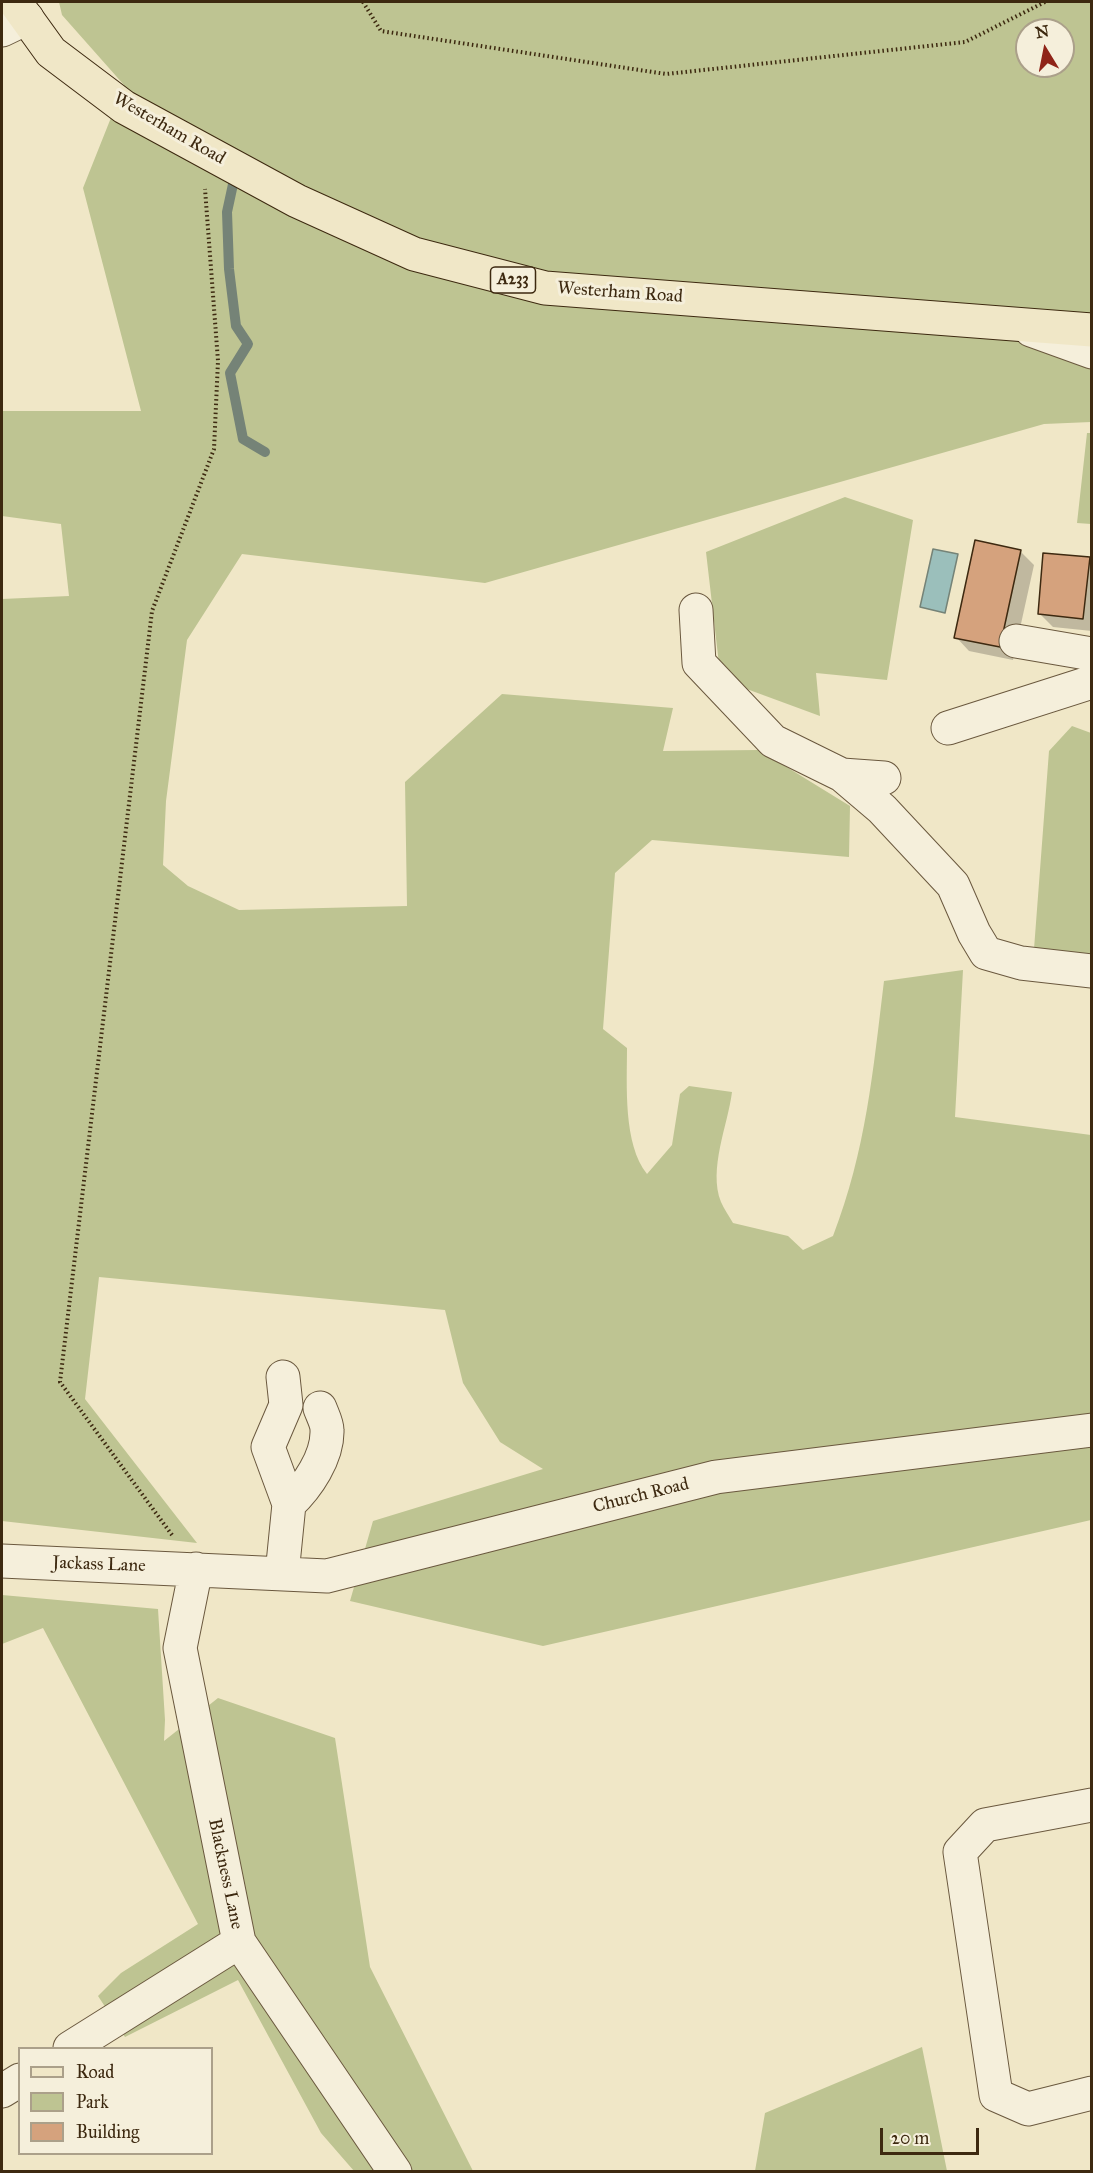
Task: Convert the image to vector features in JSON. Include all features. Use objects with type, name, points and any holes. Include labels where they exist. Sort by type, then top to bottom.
[{"type":"main road","name":"Westerham Road","points":[[14,16],[51,51],[124,106],[297,201],[414,254],[545,288],[1092,330]]},
{"type":"street","points":[[1010,322],[1092,352]]},
{"type":"street","points":[[696,610],[699,663],[773,741],[842,775],[882,809],[953,885],[974,933],[987,953],[1021,963],[1092,971]]},
{"type":"street","points":[[1016,641],[1092,654]]},
{"type":"street","points":[[948,728],[1092,682]]},
{"type":"street","points":[[842,775],[884,778]]},
{"type":"street","points":[[282,1574],[289,1504],[268,1447],[286,1405],[283,1377]]},
{"type":"street","points":[[289,1504],[305,1489],[322,1456],[327,1431],[320,1408]]},
{"type":"street","name":"Church Road","points":[[196,1569],[327,1576],[716,1478],[1092,1430]]},
{"type":"street","name":"Jackass Lane","points":[[2,1561],[196,1569]]},
{"type":"street","name":"Blackness Lane","points":[[196,1569],[180,1648],[239,1942],[395,2172]]},
{"type":"street","points":[[1092,1804],[985,1825],[960,1852],[996,2095],[1028,2109],[1092,2093]]},
{"type":"street","points":[[73,2047],[239,1942]]},
{"type":"street","points":[[2,2091],[18,2081]]},
{"type":"path","points":[[363,2],[381,31],[666,74],[965,42],[1045,2]]},
{"type":"path","points":[[196,1569],[60,1382],[152,611],[214,450],[218,361],[206,197]]},
{"type":"green space","points":[[59,2],[1091,2],[1091,422],[1044,424],[485,583],[242,554],[187,640],[166,801],[163,865],[188,886],[239,910],[407,906],[405,782],[502,694],[673,708],[663,751],[759,750],[850,806],[849,857],[652,840],[615,873],[603,1029],[627,1048],[628,1114],[634,1147],[647,1174],[672,1145],[680,1094],[689,1086],[732,1092],[720,1147],[717,1176],[721,1202],[733,1223],[788,1236],[803,1250],[833,1236],[861,1142],[872,1079],[884,981],[963,970],[955,1117],[1091,1135],[1091,1520],[543,1646],[350,1601],[373,1521],[543,1469],[500,1442],[463,1383],[445,1310],[99,1277],[85,1399],[197,1543],[2,1521],[2,599],[69,596],[61,524],[2,516],[2,411],[141,411],[83,188],[124,85],[62,15]]},
{"type":"green space","points":[[1087,433],[1092,433],[1091,524],[1077,523]]},
{"type":"green space","points":[[845,497],[913,520],[887,680],[816,673],[820,716],[744,688],[719,664],[706,552]]},
{"type":"green space","points":[[1072,726],[1091,733],[1091,957],[1034,949],[1049,751]]},
{"type":"green space","points":[[2,1595],[158,1609],[165,1720],[164,1741],[218,1698],[335,1738],[370,1967],[473,2171],[354,2171],[321,2133],[238,1980],[125,2037],[98,1996],[121,1973],[198,1924],[43,1628],[2,1644]]},
{"type":"green space","points":[[922,2047],[947,2171],[755,2171],[765,2113]]},
{"type":"water","points":[[933,549],[958,554],[945,613],[920,607]]},
{"type":"building","points":[[975,540],[1021,550],[1000,647],[954,638]]},
{"type":"building","points":[[1043,553],[1090,557],[1083,619],[1038,614]]},
{"type":"waterway","points":[[235,175],[227,212],[229,269],[236,326],[248,344],[230,373],[243,439],[265,452]]}]
